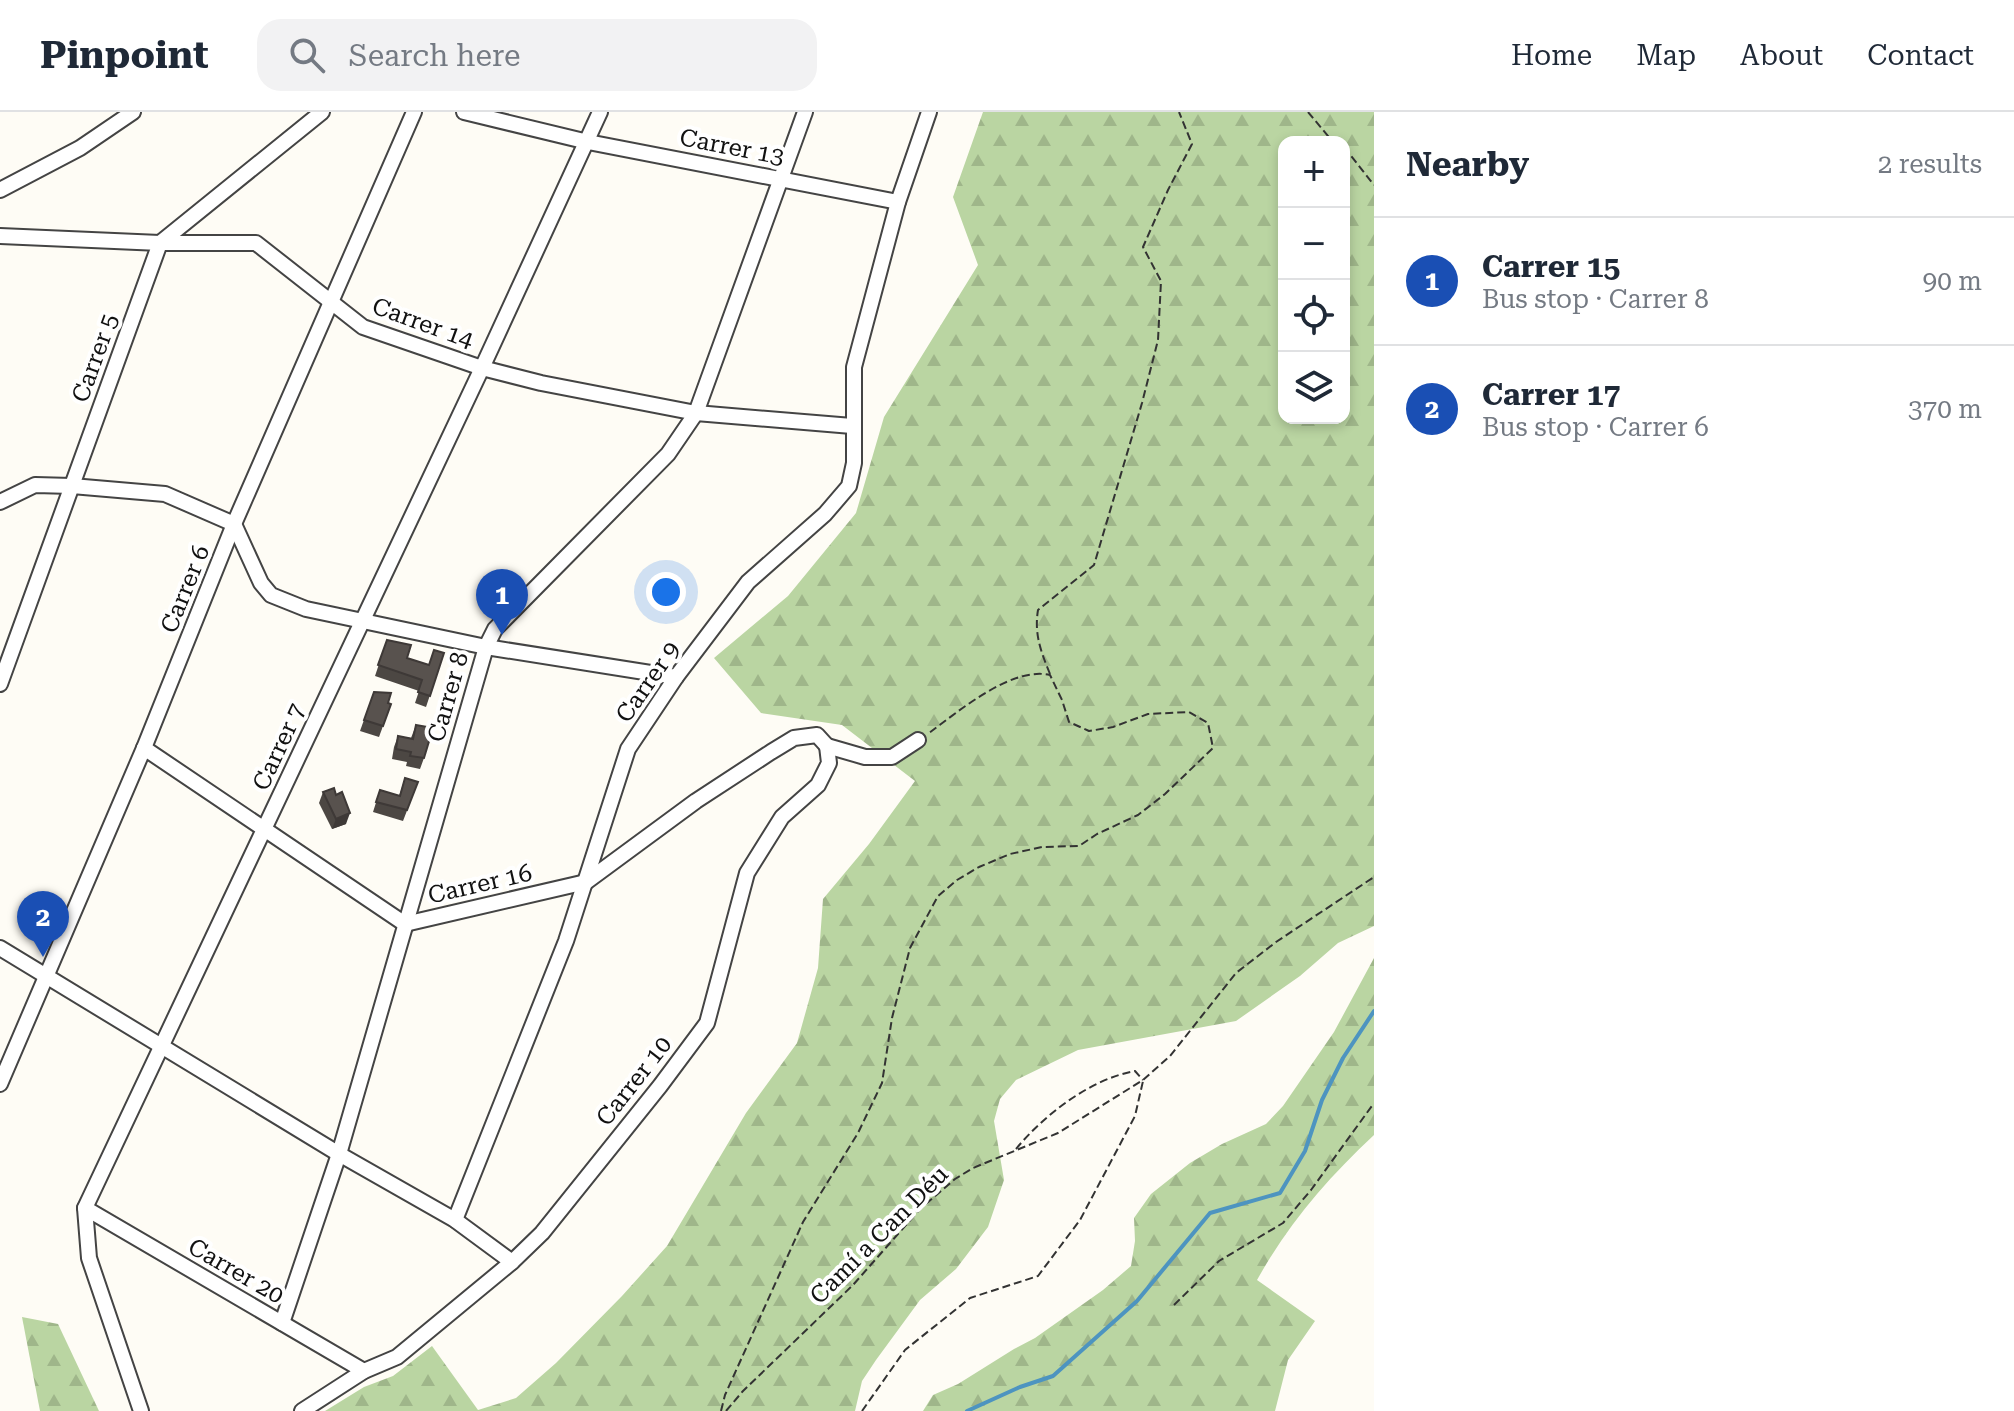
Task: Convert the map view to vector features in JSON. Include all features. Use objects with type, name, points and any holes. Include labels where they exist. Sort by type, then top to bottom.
[{"type":"street","points":[[0,190],[80,148],[133,112]]},
{"type":"street","points":[[160,243],[322,112]]},
{"type":"street","name":"Carrer 6","points":[[0,1084],[144,748],[234,524],[414,112]]},
{"type":"street","name":"Carrer 13","points":[[464,112],[588,142],[898,202]]},
{"type":"street","name":"Carrer 7","points":[[141,1411],[89,1258],[85,1208],[600,112]]},
{"type":"street","name":"Carrer 8","points":[[282,1323],[339,1154],[486,647],[495,629],[668,454],[696,413],[805,112]]},
{"type":"street","name":"Carrer 9","points":[[455,1220],[566,941],[628,749],[676,677],[748,582],[825,514],[849,486],[854,463],[854,367],[898,202],[929,112]]},
{"type":"street","name":"Carrer 14","points":[[0,236],[160,243],[256,243],[363,327],[482,368],[541,383],[696,413],[852,426]]},
{"type":"street","name":"Carrer 5","points":[[0,684],[160,243]]},
{"type":"street","points":[[0,502],[35,485],[165,494],[234,524],[261,583],[271,595],[306,609],[486,647],[676,677]]},
{"type":"street","name":"Carrer 16","points":[[144,748],[405,924],[586,882],[696,801],[794,738],[817,735],[827,746]]},
{"type":"street","points":[[827,746],[865,757],[892,757],[918,740]]},
{"type":"street","name":"Carrer 10","points":[[364,1371],[397,1357],[512,1262],[542,1233],[707,1023],[747,873],[782,817],[818,785],[829,763],[827,746]]},
{"type":"street","points":[[0,948],[339,1154],[455,1220],[512,1262]]},
{"type":"street","name":"Carrer 20","points":[[85,1208],[364,1371]]},
{"type":"street","points":[[302,1411],[364,1371]]},
{"type":"path","points":[[721,1411],[725,1395],[803,1222],[858,1133],[882,1083],[892,1018],[910,948],[938,896],[957,880],[1010,854],[1042,847],[1079,846],[1138,815],[1213,748],[1208,723],[1189,712],[1148,714],[1113,727],[1089,731],[1069,722],[1038,644],[1035,627],[1038,610],[1094,565],[1158,340],[1161,281],[1143,247],[1192,144],[1179,112]]},
{"type":"path","points":[[1308,112],[1328,136]]},
{"type":"path","points":[[1350,155],[1374,185]]},
{"type":"path","points":[[918,740],[970,703],[1021,675],[1050,675]]},
{"type":"path","name":"Camí a Can Déu","points":[[726,1411],[853,1285],[938,1193],[973,1168],[1058,1133],[1143,1080],[1187,1036],[1236,973],[1276,942],[1374,877]]},
{"type":"path","points":[[862,1411],[905,1350],[970,1298],[1038,1276],[1059,1251],[1094,1194],[1135,1116],[1143,1080],[1135,1071],[1101,1083],[1048,1116],[1015,1150]]},
{"type":"path","points":[[1174,1305],[1219,1261],[1239,1246],[1283,1223],[1374,1103]]},
{"type":"green space","points":[[983,112],[1374,112],[1374,926],[1338,943],[1300,976],[1236,1021],[1078,1050],[1016,1080],[1000,1099],[994,1121],[1004,1180],[988,1227],[956,1269],[920,1300],[876,1360],[862,1381],[855,1411],[325,1411],[364,1387],[393,1376],[432,1346],[478,1410],[516,1398],[556,1363],[667,1246],[746,1113],[797,1043],[818,968],[823,899],[869,844],[915,781],[842,725],[761,713],[714,658],[788,596],[856,513],[884,417],[978,265],[953,197]]},
{"type":"green space","points":[[1374,958],[1374,1135],[1310,1203],[1257,1280],[1315,1321],[1288,1360],[1275,1411],[923,1411],[933,1395],[958,1384],[1035,1338],[1131,1266],[1135,1241],[1134,1218],[1151,1194],[1190,1163],[1266,1124],[1283,1106],[1334,1032]]},
{"type":"green space","points":[[22,1317],[58,1324],[99,1411],[40,1411]]},
{"type":"building","points":[[387,640],[411,645],[407,658],[429,665],[434,650],[444,653],[430,696],[418,692],[422,680],[378,665]]},
{"type":"building","points":[[374,692],[391,693],[388,703],[391,704],[383,726],[364,720]]},
{"type":"building","points":[[416,725],[433,728],[424,758],[396,749],[398,736],[413,739]]},
{"type":"building","points":[[405,778],[418,782],[407,810],[376,802],[380,790],[400,796]]},
{"type":"building","points":[[334,788],[336,795],[342,792],[350,813],[336,819],[323,792]]},
{"type":"waterway","points":[[967,1411],[1053,1376],[1137,1301],[1210,1213],[1280,1193],[1305,1151],[1322,1100],[1343,1058],[1374,1011]]},
{"type":"place","name":"Carrer 15","points":[[502,635]]},
{"type":"place","name":"Carrer 17","points":[[43,957]]}]
